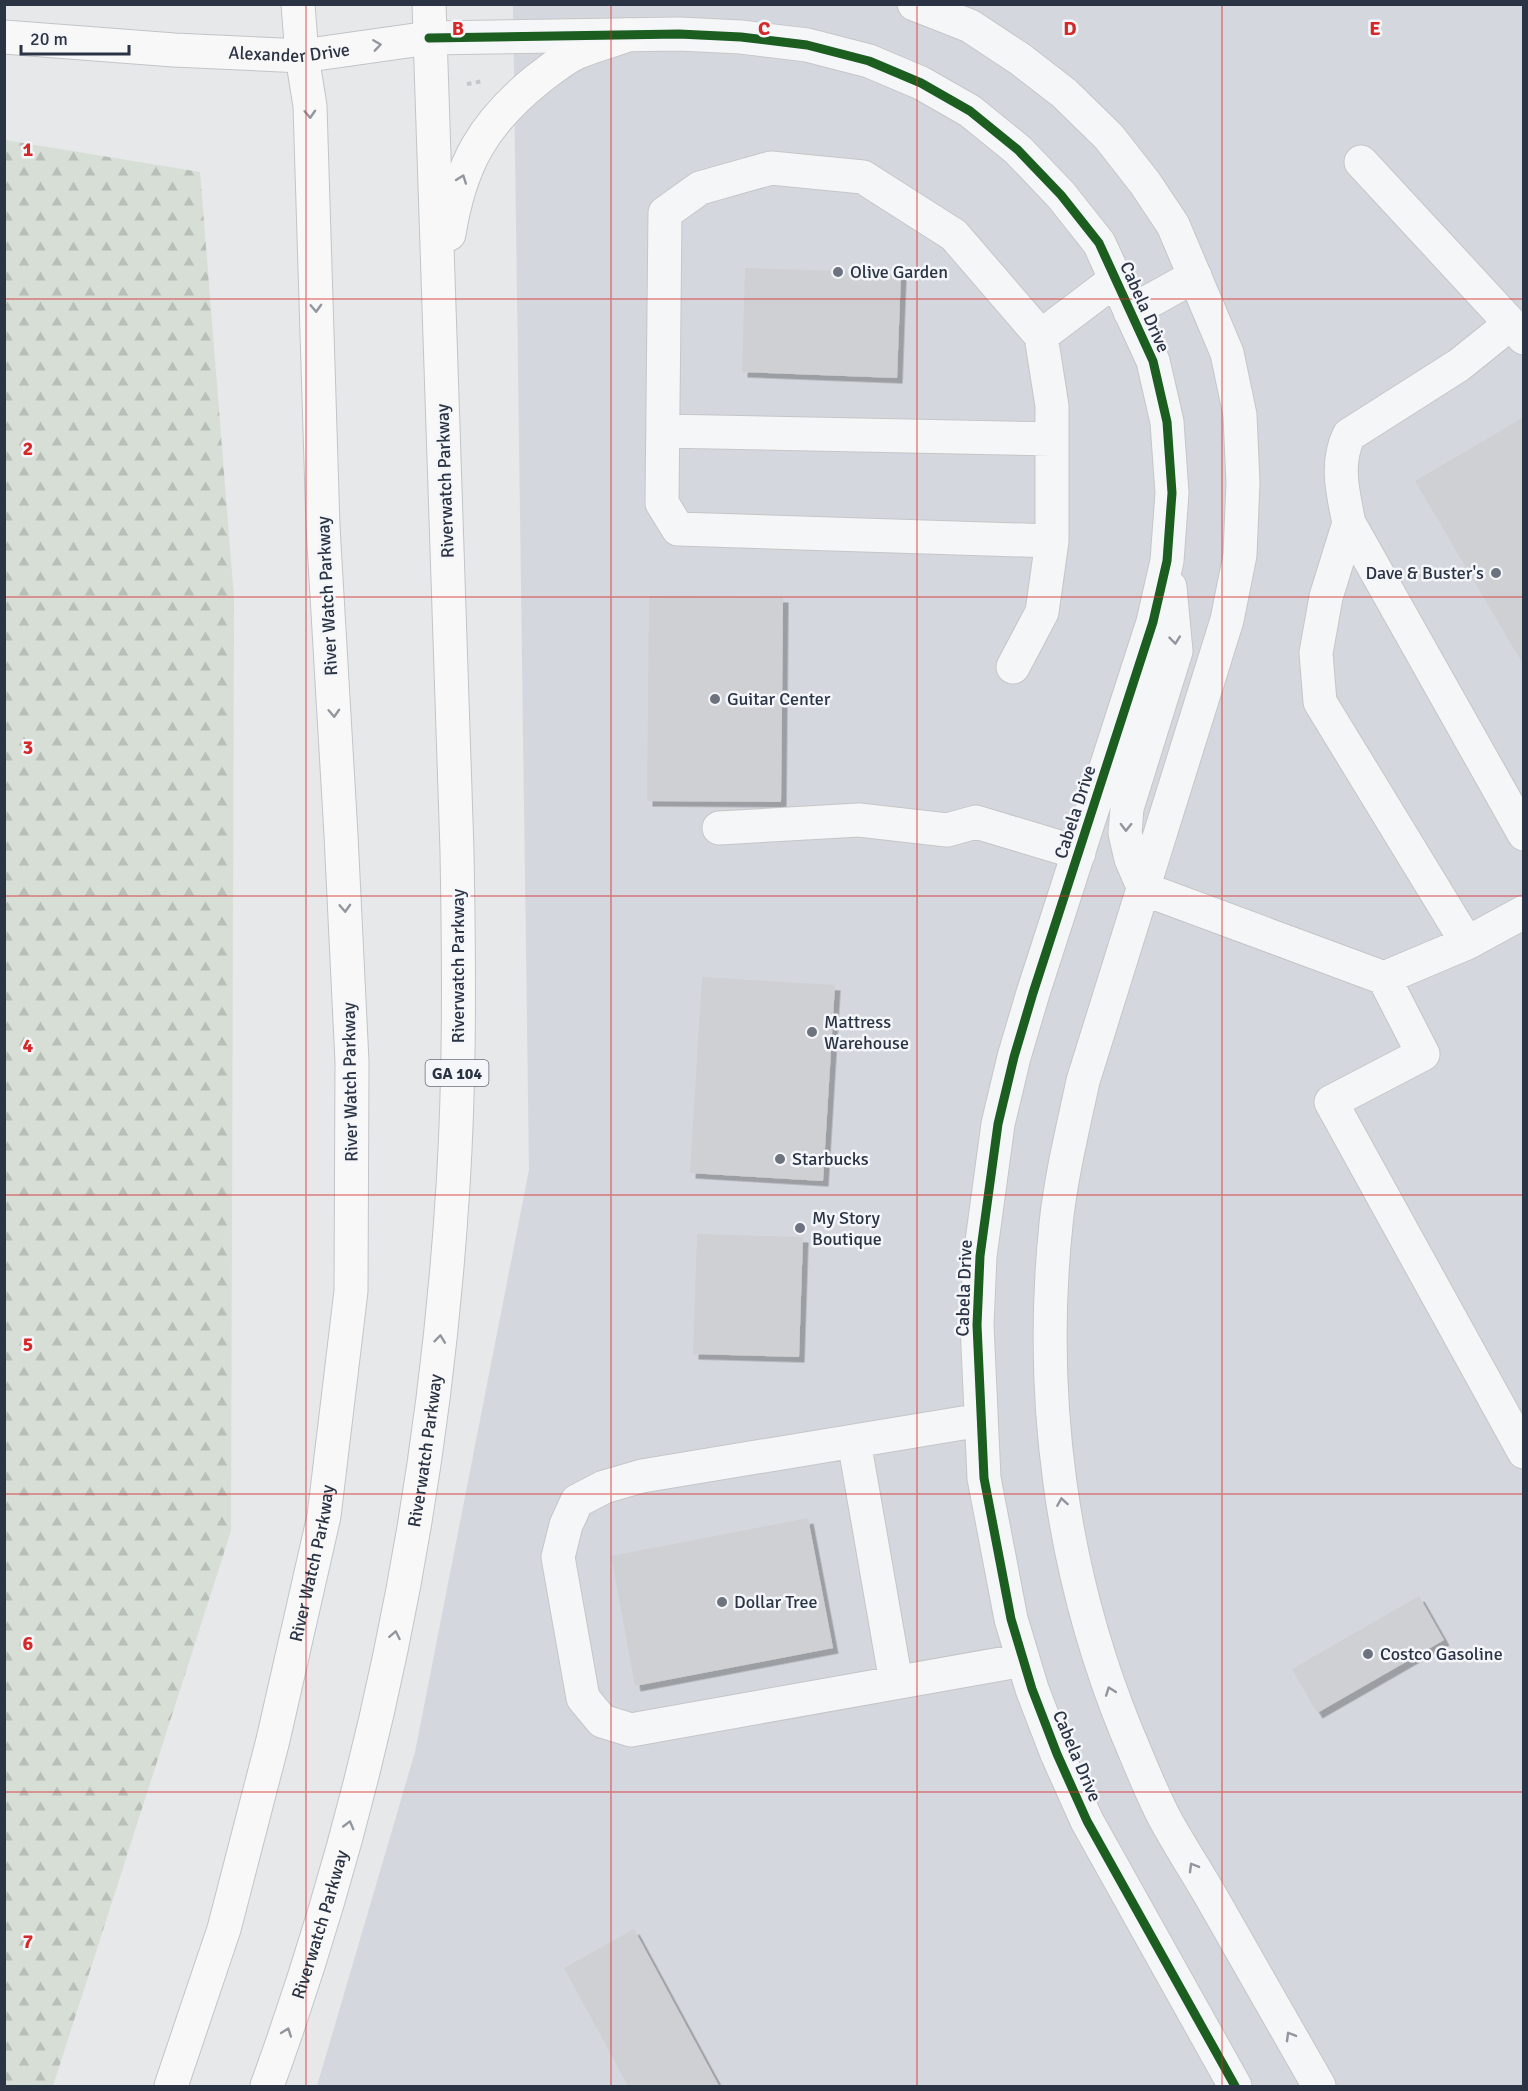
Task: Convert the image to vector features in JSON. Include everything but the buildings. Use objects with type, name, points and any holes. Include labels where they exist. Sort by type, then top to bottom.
[{"type":"main road","points":[[298,4],[302,56]]},
{"type":"main road","name":"Riverwatch Parkway","points":[[267,2086],[330,1896],[364,1770],[392,1650],[427,1446],[443,1313],[453,1184],[459,982],[429,4]]},
{"type":"main road","points":[[439,298],[454,201],[463,173],[489,126],[514,99],[575,54],[628,35]]},
{"type":"main road","name":"Alexander Drive","points":[[4,37],[174,50],[302,56],[429,38]]},
{"type":"main road","name":"River Watch Parkway","points":[[171,2086],[224,1929],[273,1740],[324,1516],[351,1291],[352,1062],[342,835],[323,527],[310,106],[302,56]]},
{"type":"street","points":[[914,4],[970,26],[1020,59],[1064,93],[1109,137],[1145,183],[1173,225],[1227,353],[1240,415],[1244,483],[1240,555],[1227,620],[1083,1081],[1067,1154],[1056,1221],[1049,1359],[1060,1495],[1072,1559],[1089,1626],[1111,1693],[1164,1815],[1319,2086]]},
{"type":"street","name":"Cabela Drive","points":[[429,38],[628,35],[730,37],[807,45],[868,61],[921,83],[970,111],[1018,150],[1061,195],[1099,243],[1153,361],[1167,422],[1172,493],[1167,561],[1153,622],[1014,1057],[998,1124],[980,1256],[977,1325],[981,1420],[984,1478],[1011,1619],[1023,1660],[1057,1754],[1087,1821],[1235,2086]]},
{"type":"street","points":[[1360,162],[1517,331],[1349,435],[1342,449],[1341,479],[1349,524],[1524,834]]},
{"type":"street","points":[[1013,667],[1042,612],[1052,541],[1052,406],[1041,336],[954,235],[863,177],[771,168],[700,188],[665,213],[662,503],[678,529],[1052,541]]},
{"type":"street","points":[[1130,312],[1196,276]]},
{"type":"street","points":[[1041,336],[1115,280]]},
{"type":"street","points":[[663,431],[1052,439]]},
{"type":"street","points":[[1349,524],[1326,597],[1316,653],[1320,702],[1467,943]]},
{"type":"street","points":[[1167,561],[1176,651],[1127,808],[1125,833],[1131,859],[1144,889],[1384,978],[1423,1054],[1331,1102],[1524,1452]]},
{"type":"street","points":[[719,828],[859,820],[947,830],[976,822],[1079,853]]},
{"type":"street","points":[[1384,978],[1467,943],[1524,912]]},
{"type":"street","points":[[981,1420],[642,1476],[604,1486],[577,1501],[566,1525],[558,1557],[584,1698],[602,1720],[631,1730],[1023,1660]]},
{"type":"street","points":[[854,1441],[896,1682]]},
{"type":"shaded area","points":[[513,5],[1523,5],[1523,2086],[317,2086],[415,1752],[529,1170]]},
{"type":"green space","points":[[5,140],[200,172],[234,598],[231,1531],[53,2086],[4,2086]]},
{"type":"cycle path","points":[[429,38],[679,34],[741,37],[807,45],[869,61],[921,83],[970,111],[1018,150],[1061,195],[1099,243],[1153,361],[1167,422],[1172,493],[1167,561],[1153,622],[1033,993],[1014,1057],[998,1124],[980,1256],[977,1325],[984,1478],[1011,1619],[1032,1689],[1057,1754],[1087,1821],[1235,2086]]},
{"type":"place","name":"Olive Garden","points":[[838,272]]},
{"type":"place","name":"Dave & Buster's","points":[[1496,573]]},
{"type":"place","name":"Guitar Center","points":[[715,699]]},
{"type":"place","name":"Mattress Warehouse","points":[[812,1032]]},
{"type":"place","name":"Starbucks","points":[[780,1159]]},
{"type":"place","name":"My Story Boutique","points":[[800,1228]]},
{"type":"place","name":"Dollar Tree","points":[[722,1602]]},
{"type":"place","name":"Costco Gasoline","points":[[1368,1654]]}]
